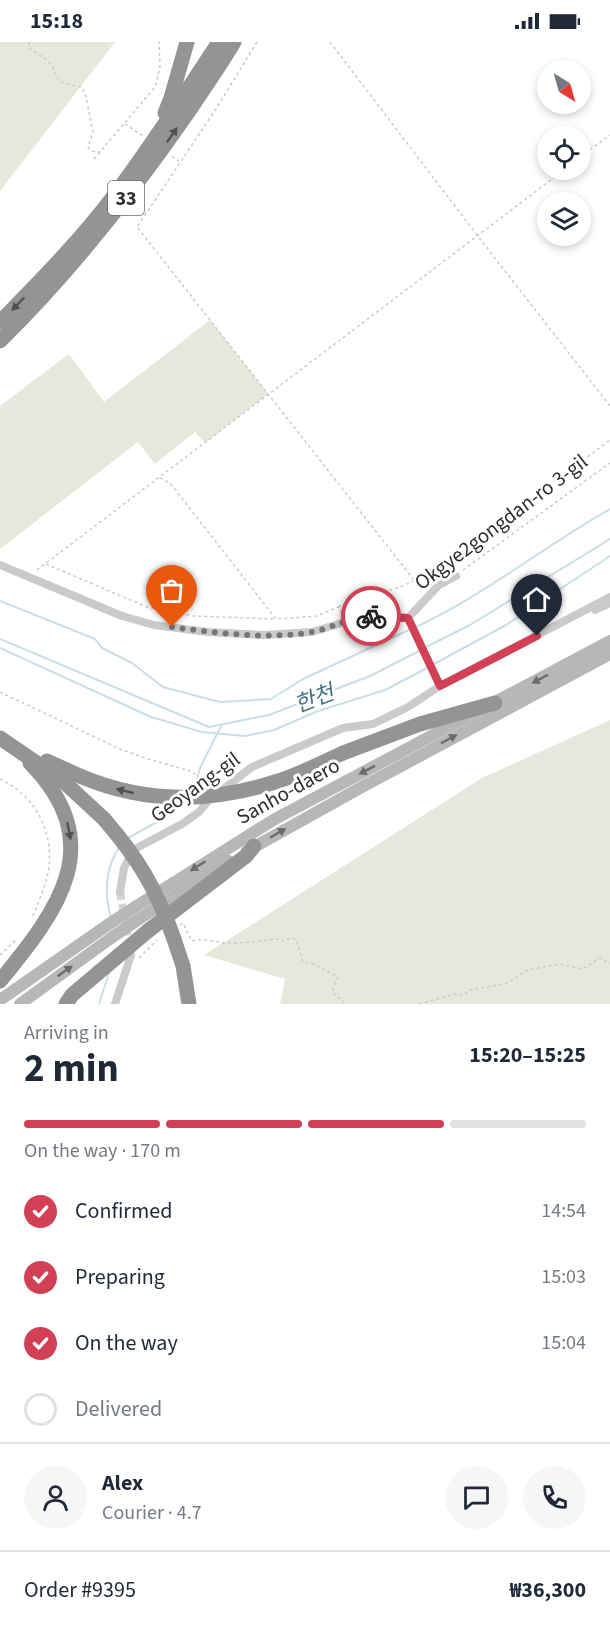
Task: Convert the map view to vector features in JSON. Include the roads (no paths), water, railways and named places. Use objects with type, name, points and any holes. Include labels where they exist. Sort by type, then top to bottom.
[{"type":"highway","points":[[87,229],[164,115],[187,42]]},
{"type":"highway","name":"33","points":[[0,322],[56,265],[113,198],[219,42]]},
{"type":"highway","name":"33","points":[[0,341],[63,274],[120,205],[170,139],[234,42]]},
{"type":"highway","points":[[17,748],[109,787],[172,798],[196,798],[227,794],[276,782],[343,753],[420,724],[495,703]]},
{"type":"highway","points":[[0,738],[63,781],[141,865],[163,908],[157,928],[177,969],[183,1004]]},
{"type":"highway","points":[[0,745],[30,764],[101,820]]},
{"type":"highway","points":[[0,981],[52,912],[67,878],[71,858],[70,836],[63,808],[52,789],[30,764]]},
{"type":"highway","points":[[66,1004],[98,973],[246,856],[254,846]]},
{"type":"highway","points":[[157,928],[183,966],[189,1004]]},
{"type":"street","name":"Okgye2gongdan-ro 3-gil","points":[[0,565],[122,616],[154,625],[207,632],[264,635],[312,632],[365,616],[377,615],[409,620],[439,585],[456,576]]},
{"type":"street","name":"Geoyang-gil","points":[[120,892],[124,868],[133,850],[167,834],[199,813],[209,800],[252,766],[343,728],[373,724],[408,707],[439,682],[537,636],[610,597]]},
{"type":"street","points":[[537,636],[610,603]]},
{"type":"street","points":[[409,620],[439,682]]},
{"type":"street","name":"Sanho-daero","points":[[20,1004],[111,938],[157,928],[275,819],[610,641]]},
{"type":"street","name":"Sanho-daero","points":[[254,846],[610,654]]},
{"type":"street","name":"Sanho-daero","points":[[0,1000],[109,924],[157,928]]},
{"type":"street","points":[[115,1004],[134,958]]},
{"type":"waterway","points":[[416,627],[466,600],[610,509]]},
{"type":"waterway","name":"한천","points":[[426,647],[470,625],[610,539]]},
{"type":"waterway","points":[[434,664],[506,625],[610,556]]},
{"type":"waterway","points":[[0,601],[95,639],[102,648],[132,663],[163,687],[220,702],[271,699],[303,679],[411,629]]},
{"type":"waterway","name":"한천","points":[[0,639],[209,727],[269,715],[370,676],[421,650]]},
{"type":"waterway","points":[[0,648],[151,717],[202,732],[245,736],[274,730],[318,711],[385,690],[429,667]]},
{"type":"waterway","points":[[193,792],[200,768],[221,726]]},
{"type":"waterway","points":[[128,838],[168,816],[184,803]]},
{"type":"waterway","points":[[111,918],[107,899],[107,881],[111,863],[120,846]]},
{"type":"waterway","points":[[99,1004],[109,973]]},
{"type":"tunnel","points":[[120,892],[130,949]]}]
